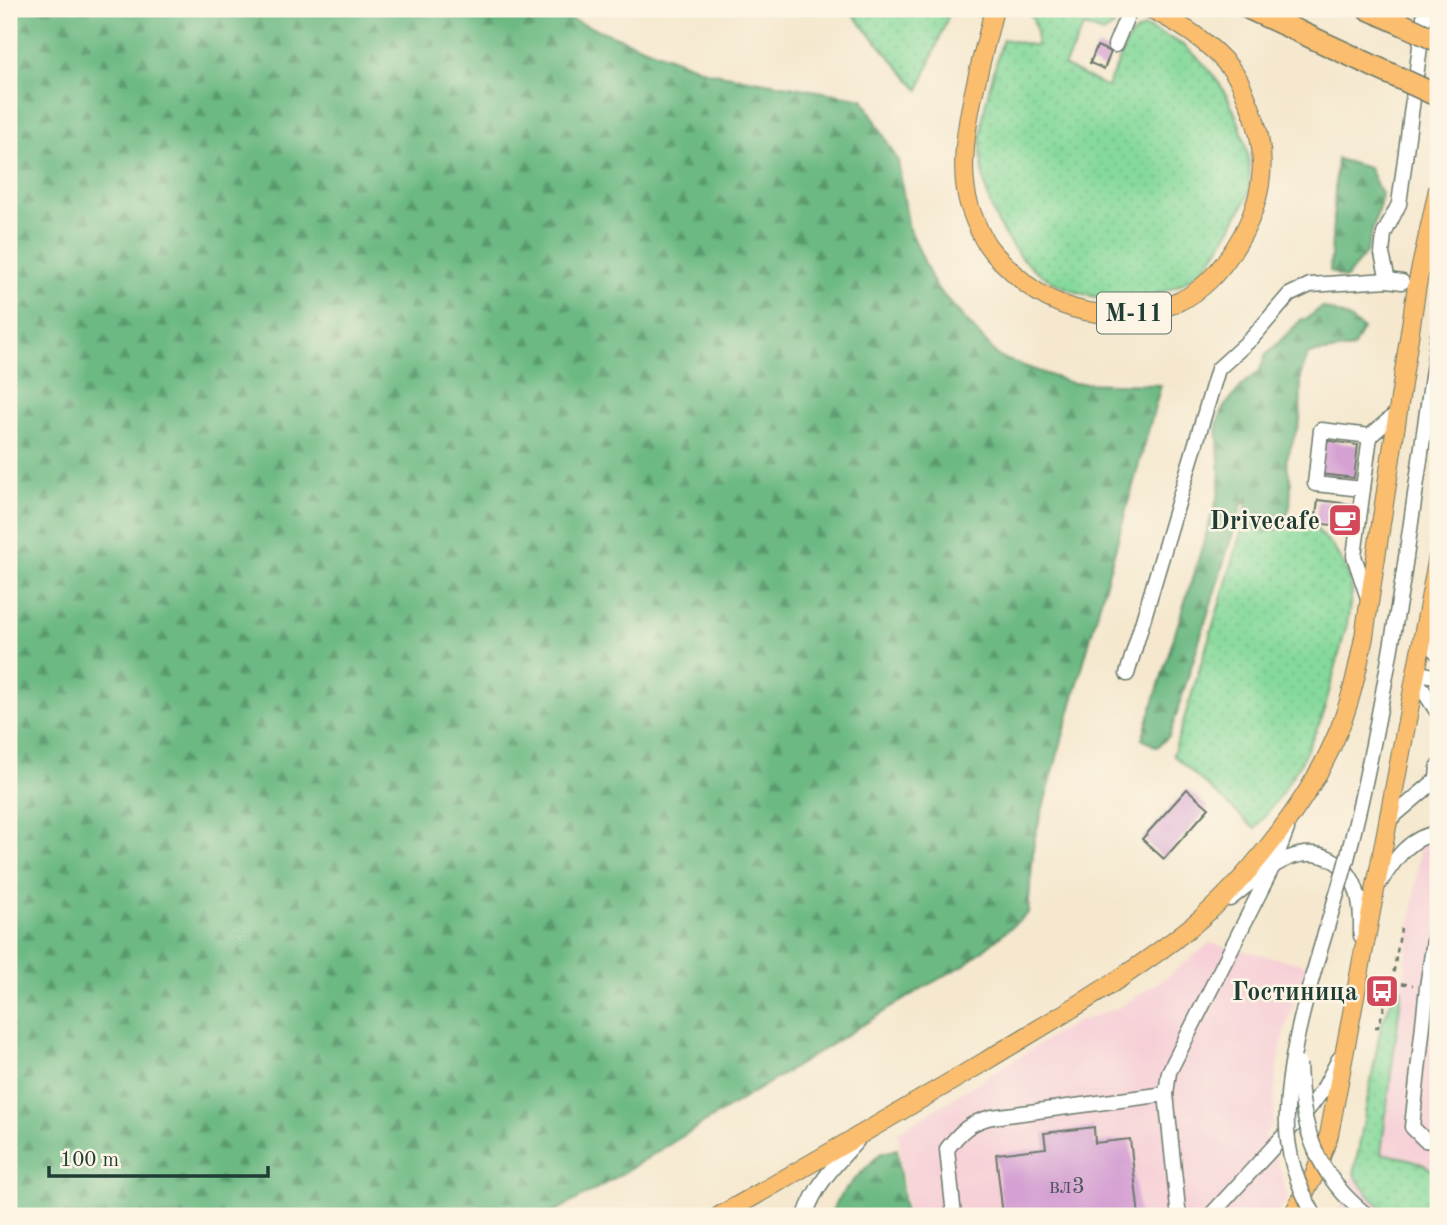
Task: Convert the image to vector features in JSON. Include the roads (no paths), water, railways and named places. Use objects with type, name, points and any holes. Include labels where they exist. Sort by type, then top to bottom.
[{"type":"highway","points":[[1250,9],[1438,96]]},
{"type":"highway","points":[[1368,9],[1438,41]]},
{"type":"main road","name":"М-11","points":[[992,16],[971,108],[965,157],[966,192],[989,248],[1032,291],[1067,307],[1100,314],[1143,313],[1180,301],[1205,284],[1223,266],[1245,234],[1257,203],[1262,141],[1255,116],[1238,78],[1210,46],[1151,9]]},
{"type":"main road","points":[[719,1216],[865,1133],[1058,1017],[1161,950],[1194,925],[1259,857],[1293,812],[1324,762],[1343,718],[1355,680],[1418,285],[1438,189]]},
{"type":"main road","points":[[1292,1216],[1314,1176],[1329,1135],[1438,556]]},
{"type":"street","points":[[1115,45],[1130,9]]},
{"type":"street","points":[[1127,674],[1218,369],[1253,337],[1289,295],[1310,285],[1395,281],[1382,254],[1384,234],[1399,204],[1425,9]]},
{"type":"street","points":[[1315,1216],[1297,1180],[1287,1136],[1290,1080],[1303,1018],[1360,803],[1380,709],[1403,578],[1438,335]]},
{"type":"street","points":[[1369,601],[1354,556],[1370,436],[1398,412]]},
{"type":"street","points":[[1363,489],[1315,484],[1321,430],[1370,436]]},
{"type":"street","points":[[1438,599],[1425,630],[1431,646],[1438,654]]},
{"type":"street","points":[[1416,675],[1438,677]]},
{"type":"street","points":[[1416,675],[1438,713]]},
{"type":"street","points":[[1388,821],[1437,779],[1438,767]]},
{"type":"street","points":[[1181,1216],[1178,1209],[1166,1094],[1169,1072],[1272,868],[1293,812]]},
{"type":"street","points":[[1376,888],[1397,855],[1412,842],[1438,833]]},
{"type":"street","points":[[1194,925],[1272,868],[1287,859],[1311,854],[1334,859],[1344,867],[1352,880],[1358,894],[1362,958]]},
{"type":"street","points":[[1438,913],[1412,1127],[1425,1140],[1438,1142]]},
{"type":"street","points":[[1303,1018],[1299,1065],[1300,1100],[1306,1128],[1316,1154],[1329,1176],[1342,1193],[1368,1216]]},
{"type":"street","points":[[1210,1216],[1290,1131],[1324,1088],[1345,1046]]},
{"type":"street","points":[[954,1216],[947,1149],[959,1133],[975,1121],[1166,1094]]},
{"type":"street","points":[[804,1216],[826,1174],[865,1133]]},
{"type":"street","points":[[1306,1216],[1329,1135]]},
{"type":"street","points":[[736,1216],[785,1179]]},
{"type":"place","name":"Drivecafe","points":[[1345,520]]},
{"type":"place","name":"Гостиница","points":[[1382,991]]}]
